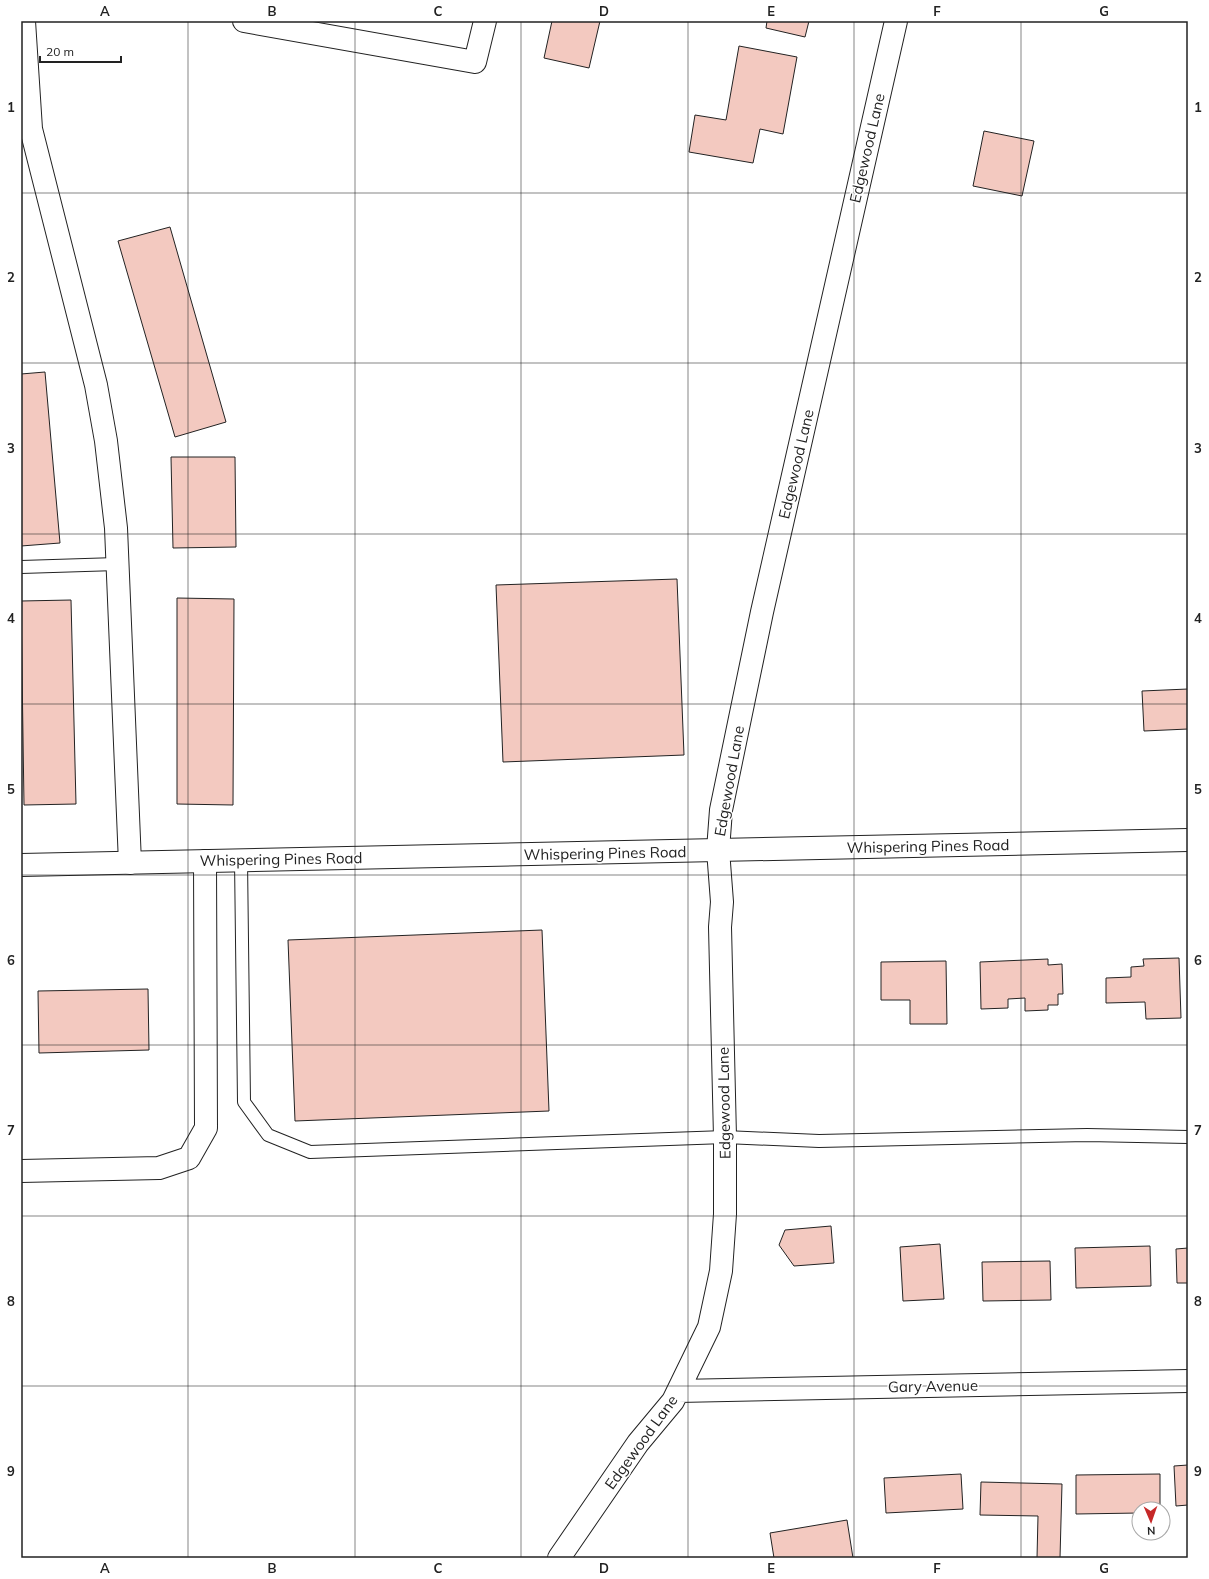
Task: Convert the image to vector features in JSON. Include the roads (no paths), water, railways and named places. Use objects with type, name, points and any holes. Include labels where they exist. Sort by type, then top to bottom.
[{"type":"street","points":[[24,21],[31,129],[96,385],[106,441],[116,528],[130,863]]},
{"type":"street","points":[[244,21],[475,62],[485,21]]},
{"type":"street","name":"Edgewood Lane","points":[[559,1558],[638,1443],[673,1401],[709,1327],[721,1271],[725,1214],[725,1136],[720,927],[722,902],[718,850],[721,810],[762,612],[896,21]]},
{"type":"street","name":"Whispering Pines Road","points":[[21,865],[1188,840]]},
{"type":"street","points":[[21,1171],[159,1168],[189,1158],[206,1128],[205,861]]},
{"type":"street","name":"Gary Avenue","points":[[678,1391],[1188,1381]]},
{"type":"lane","points":[[21,567],[117,564]]},
{"type":"lane","points":[[241,860],[244,1102],[268,1135],[310,1152],[725,1136],[819,1141],[1087,1135],[1188,1137]]}]
